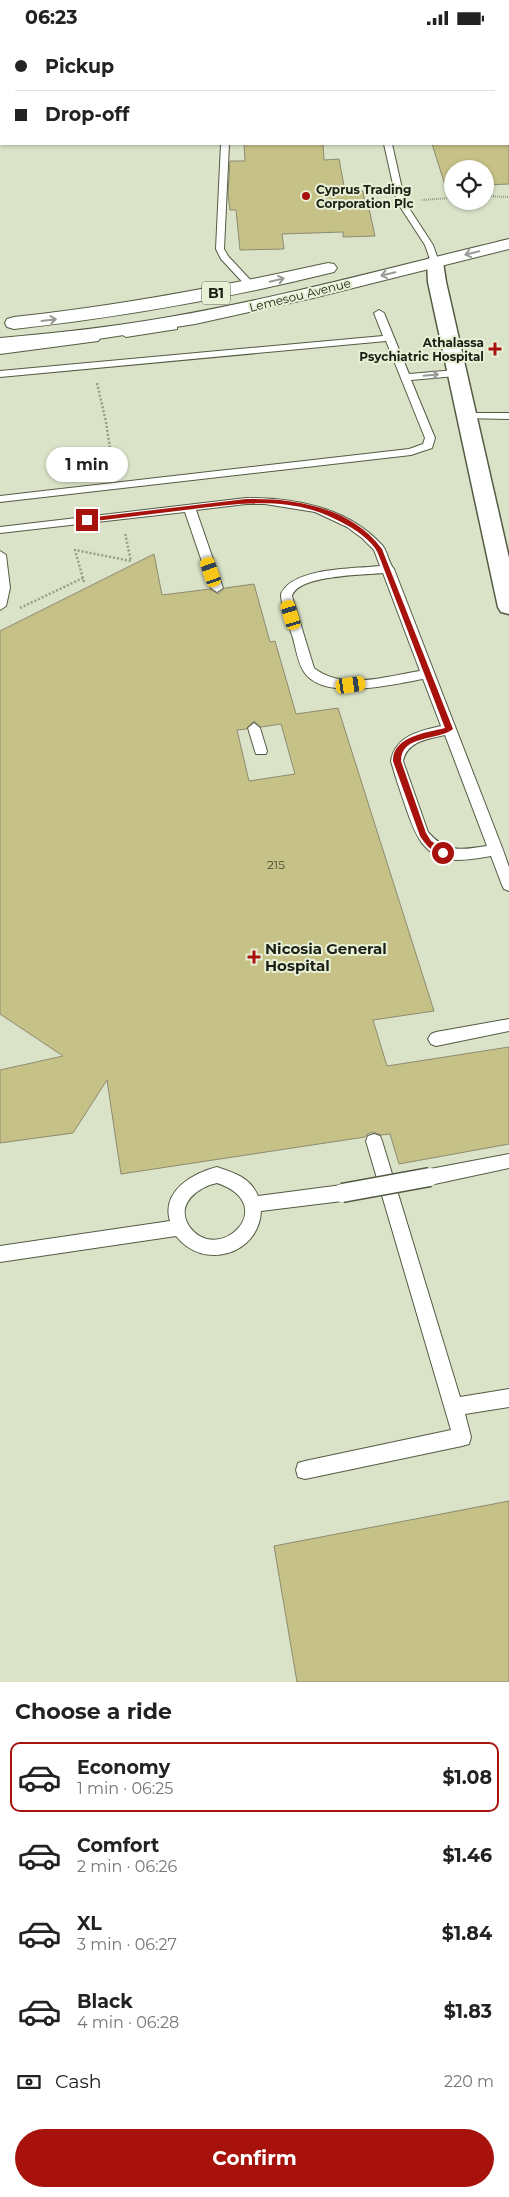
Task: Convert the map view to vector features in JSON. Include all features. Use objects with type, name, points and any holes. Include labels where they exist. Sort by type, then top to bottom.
[{"type":"main road","name":"Lemesou Avenue","points":[[410,250],[509,244]]},
{"type":"main road","name":"Lemesou Avenue","points":[[0,344],[134,329],[253,307],[318,290],[437,249]]},
{"type":"main road","name":"Lemesou Avenue","points":[[0,325],[120,311],[251,286],[345,265]]},
{"type":"street","points":[[437,249],[437,282],[509,607]]},
{"type":"lane","points":[[224,145],[220,249],[224,257],[251,286]]},
{"type":"lane","points":[[388,145],[401,202],[437,249]]},
{"type":"lane","points":[[0,351],[200,323],[311,299],[318,290]]},
{"type":"lane","points":[[0,499],[419,451],[428,446],[430,438],[379,313]]},
{"type":"lane","points":[[0,375],[389,337]]},
{"type":"lane","points":[[406,377],[456,373]]},
{"type":"lane","points":[[466,416],[509,416]]},
{"type":"lane","points":[[0,531],[246,501],[302,504],[327,512],[349,523],[368,537],[379,549],[388,569],[509,885]]},
{"type":"lane","points":[[189,507],[217,589]]},
{"type":"lane","points":[[0,555],[4,589],[4,598],[0,607]]},
{"type":"lane","points":[[388,569],[313,578],[296,583],[287,592],[286,597],[309,670],[322,681],[340,685],[428,674]]},
{"type":"lane","points":[[254,728],[261,751]]},
{"type":"lane","points":[[450,729],[412,740],[402,745],[397,754],[397,761],[422,834],[428,843],[452,855],[496,850]]},
{"type":"lane","points":[[436,1039],[509,1025]]},
{"type":"lane","points":[[305,1469],[462,1437],[374,1141]]},
{"type":"lane","points":[[254,1204],[342,1193],[509,1161]]},
{"type":"lane","points":[[224,1176],[241,1183],[249,1192],[254,1204],[254,1215],[250,1227],[234,1243],[221,1247],[208,1247],[197,1243],[187,1236],[180,1227],[177,1215],[179,1202],[184,1191],[193,1182],[205,1177],[224,1176]]},
{"type":"lane","points":[[0,1254],[180,1227]]},
{"type":"lane","points":[[454,1407],[509,1398]]},
{"type":"path","points":[[494,196],[509,197]]},
{"type":"path","points":[[401,202],[444,199]]},
{"type":"path","points":[[20,608],[82,578]]},
{"type":"building","points":[[244,145],[323,145],[324,160],[339,159],[345,191],[363,191],[375,236],[343,237],[343,232],[282,234],[284,249],[240,250],[236,210],[230,210],[228,194],[230,161],[245,161]]},
{"type":"building","points":[[432,145],[509,145],[509,184],[494,185],[494,160],[444,160],[444,182]]},
{"type":"building","points":[[154,554],[162,595],[210,589],[218,594],[225,588],[254,584],[270,642],[275,641],[296,714],[338,708],[434,1011],[373,1020],[387,1066],[509,1047],[509,1144],[399,1164],[390,1134],[381,1135],[373,1132],[365,1137],[121,1174],[107,1080],[73,1133],[0,1143],[0,1070],[63,1056],[0,1014],[0,631]],"holes":[[[254,721],[261,727],[281,724],[295,774],[249,781],[237,730],[246,729]]]},
{"type":"building","points":[[509,1501],[509,1682],[297,1682],[274,1546]]},
{"type":"place","name":"Cyprus Trading Corporation Plc","points":[[306,196]]},
{"type":"place","name":"Athalassa Psychiatric Hospital","points":[[495,349]]},
{"type":"place","name":"Nicosia General Hospital","points":[[254,957]]},
{"type":"route","points":[[87,520],[246,501],[273,501],[302,504],[327,512],[349,523],[368,537],[379,549],[388,569],[450,729],[412,740],[402,745],[397,754],[397,761],[422,834],[428,843],[443,853]]}]
